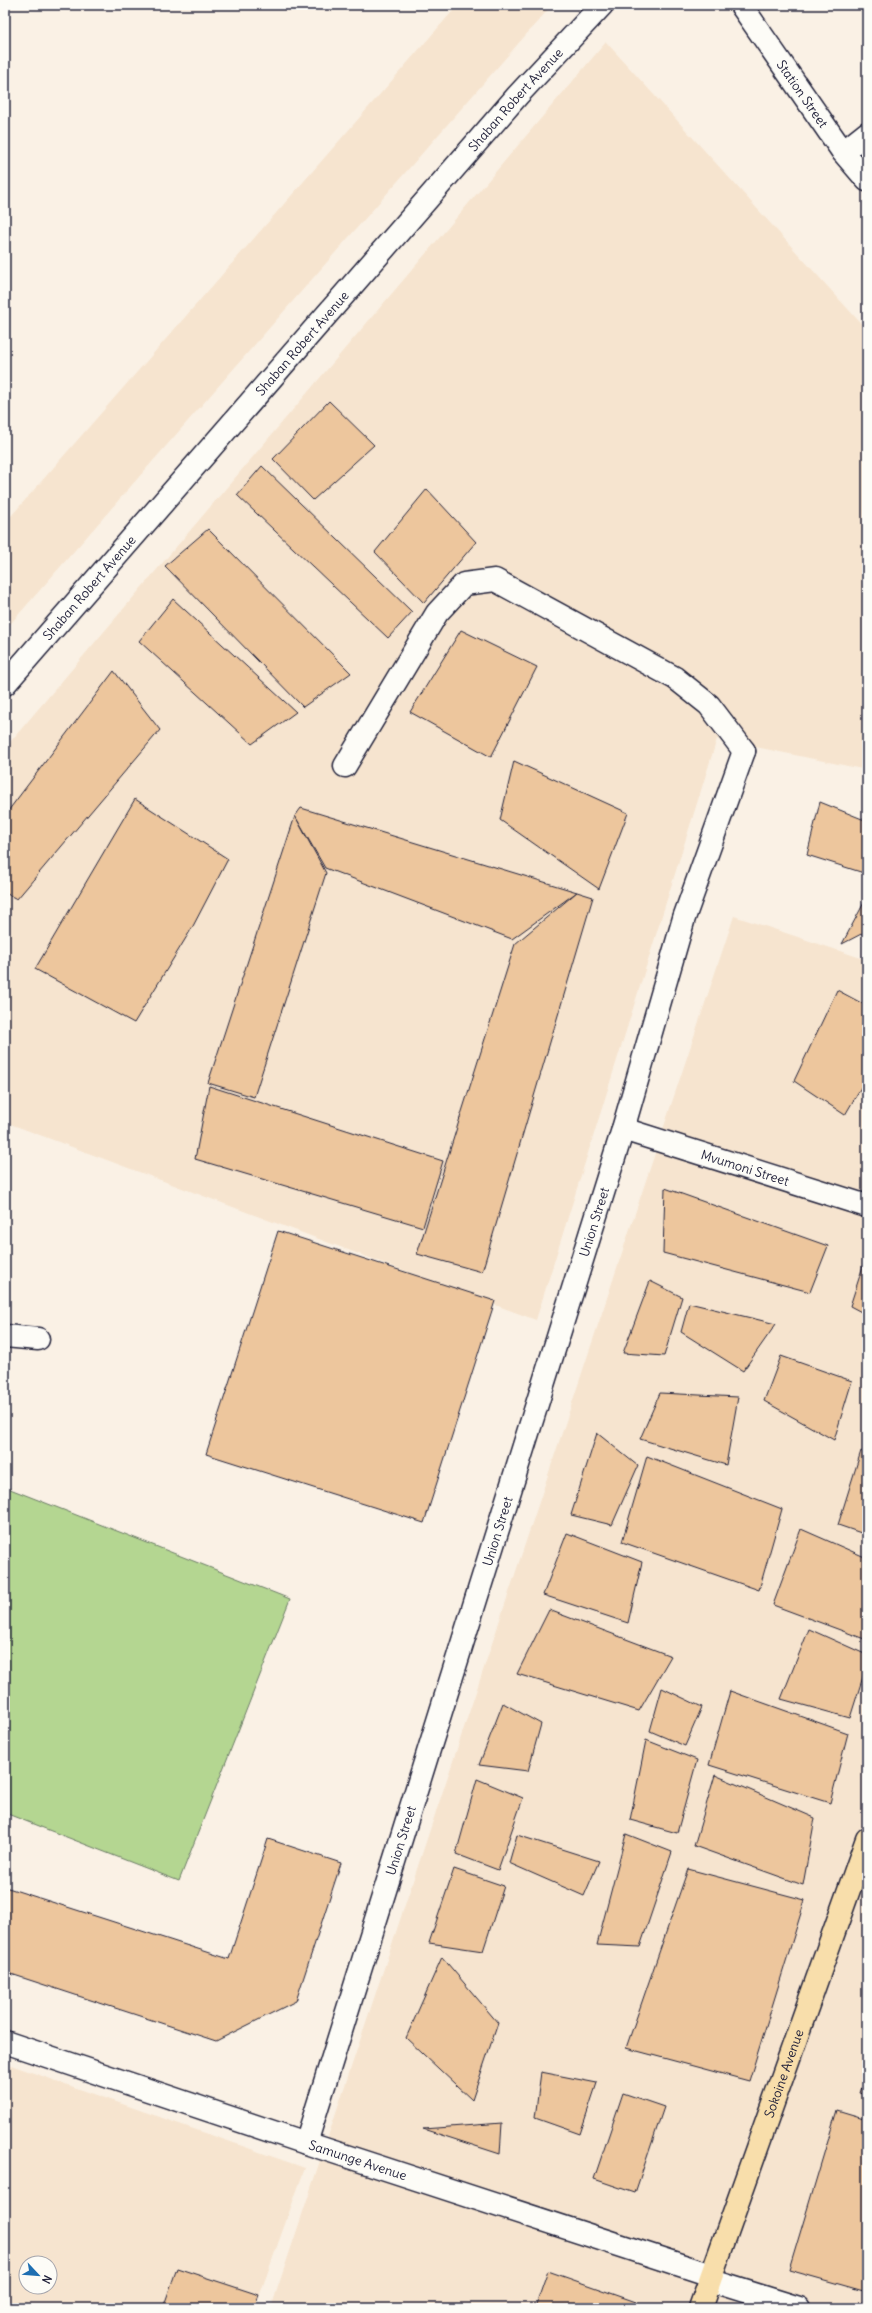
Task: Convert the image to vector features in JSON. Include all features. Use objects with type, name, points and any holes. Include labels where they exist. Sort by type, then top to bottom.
[{"type":"main road","name":"Sokoine Avenue","points":[[700,2308],[863,1861],[867,1839]]},
{"type":"street","name":"Shaban Robert Avenue","points":[[5,684],[518,94],[602,5]]},
{"type":"street","name":"Station Street","points":[[741,5],[843,152],[867,180]]},
{"type":"street","points":[[843,152],[867,133]]},
{"type":"street","name":"Union Street","points":[[306,2144],[623,1129],[684,918],[744,751],[709,705],[675,678],[495,580],[464,584],[437,613],[345,766]]},
{"type":"street","name":"Mvumoni Street","points":[[623,1129],[867,1206]]},
{"type":"street","points":[[5,1336],[38,1339]]},
{"type":"street","name":"Samunge Avenue","points":[[5,2042],[799,2308]]},
{"type":"shaded area","points":[[458,5],[552,5],[5,630],[5,523]]},
{"type":"shaded area","points":[[606,42],[867,330],[867,770],[717,739],[536,1320],[5,1122],[5,748]]},
{"type":"shaded area","points":[[734,916],[867,960],[867,2308],[271,2308]]},
{"type":"shaded area","points":[[5,2063],[305,2168],[255,2308],[5,2308]]},
{"type":"green space","points":[[5,1487],[290,1599],[179,1881],[5,1813]]},
{"type":"building","points":[[329,401],[374,445],[313,500],[273,459]]},
{"type":"building","points":[[262,466],[412,612],[388,638],[237,495]]},
{"type":"building","points":[[427,489],[476,542],[424,603],[375,552]]},
{"type":"building","points":[[208,529],[351,673],[303,707],[165,566]]},
{"type":"building","points":[[173,599],[296,712],[252,744],[139,641]]},
{"type":"building","points":[[461,630],[537,667],[491,757],[410,712]]},
{"type":"building","points":[[114,671],[160,730],[17,899],[5,893],[5,815]]},
{"type":"building","points":[[514,761],[628,813],[599,889],[500,820]]},
{"type":"building","points":[[135,799],[228,859],[192,928],[134,1023],[35,969]]},
{"type":"building","points":[[820,802],[867,821],[867,874],[807,855]]},
{"type":"building","points":[[301,808],[577,892],[512,939],[325,868],[295,816]]},
{"type":"building","points":[[295,816],[326,873],[254,1097],[208,1083]]},
{"type":"building","points":[[577,892],[593,897],[482,1272],[417,1254],[515,944]]},
{"type":"building","points":[[867,897],[867,931],[842,944]]},
{"type":"building","points":[[837,990],[867,1006],[867,1077],[845,1115],[794,1081]]},
{"type":"building","points":[[209,1086],[443,1161],[423,1227],[195,1159]]},
{"type":"building","points":[[665,1188],[828,1246],[810,1292],[663,1253]]},
{"type":"building","points":[[278,1231],[495,1301],[424,1523],[206,1454]]},
{"type":"building","points":[[864,1263],[867,1264],[867,1315],[850,1306]]},
{"type":"building","points":[[650,1281],[682,1297],[664,1356],[623,1353]]},
{"type":"building","points":[[689,1303],[776,1324],[743,1371],[681,1332]]},
{"type":"building","points":[[781,1356],[852,1381],[834,1440],[764,1401]]},
{"type":"building","points":[[660,1393],[738,1397],[726,1465],[640,1439]]},
{"type":"building","points":[[597,1433],[638,1466],[612,1525],[571,1515]]},
{"type":"building","points":[[861,1451],[867,1454],[867,1535],[838,1525]]},
{"type":"building","points":[[647,1456],[782,1509],[759,1590],[622,1542]]},
{"type":"building","points":[[801,1529],[867,1558],[867,1640],[773,1605]]},
{"type":"building","points":[[567,1533],[642,1562],[628,1623],[543,1595]]},
{"type":"building","points":[[549,1610],[671,1656],[639,1711],[517,1674]]},
{"type":"building","points":[[809,1629],[867,1655],[867,1664],[850,1718],[781,1699]]},
{"type":"building","points":[[662,1688],[702,1707],[685,1746],[650,1731]]},
{"type":"building","points":[[730,1691],[848,1733],[830,1803],[709,1765]]},
{"type":"building","points":[[503,1703],[541,1724],[528,1771],[479,1765]]},
{"type":"building","points":[[646,1740],[697,1760],[677,1833],[630,1820]]},
{"type":"building","points":[[715,1775],[815,1818],[803,1885],[694,1846]]},
{"type":"building","points":[[477,1779],[523,1798],[498,1870],[456,1854]]},
{"type":"building","points":[[626,1834],[672,1852],[640,1947],[597,1945]]},
{"type":"building","points":[[517,1835],[599,1861],[584,1896],[509,1863]]},
{"type":"building","points":[[268,1839],[341,1863],[296,2001],[216,2041],[5,1972],[5,1887],[229,1959]]},
{"type":"building","points":[[454,1869],[504,1886],[483,1951],[429,1943]]},
{"type":"building","points":[[688,1869],[805,1900],[749,2081],[626,2048]]},
{"type":"building","points":[[442,1957],[498,2023],[472,2100],[406,2038]]},
{"type":"building","points":[[541,2072],[597,2083],[580,2134],[535,2118]]},
{"type":"building","points":[[867,2072],[867,2095],[860,2093]]},
{"type":"building","points":[[623,2093],[664,2107],[635,2193],[594,2179]]},
{"type":"building","points":[[837,2110],[867,2119],[867,2292],[789,2270]]},
{"type":"building","points":[[502,2123],[500,2154],[423,2129]]},
{"type":"building","points":[[177,2268],[259,2295],[254,2308],[163,2308]]},
{"type":"building","points":[[548,2271],[636,2302],[634,2308],[535,2308]]}]
